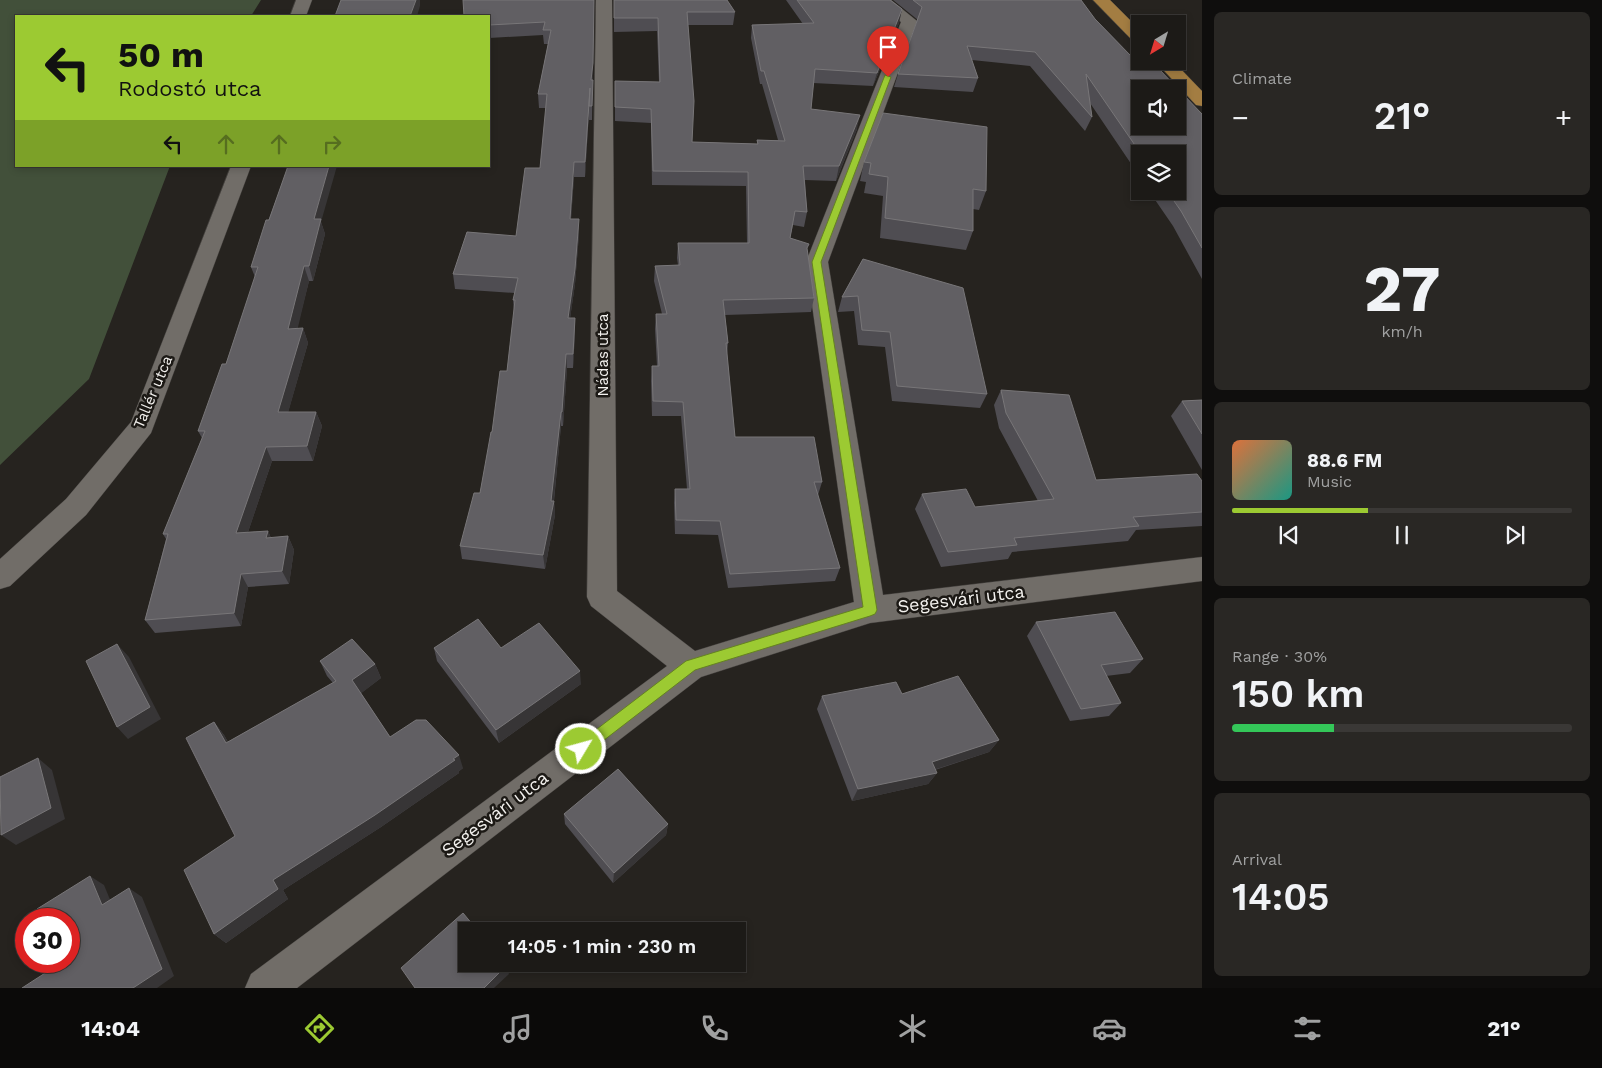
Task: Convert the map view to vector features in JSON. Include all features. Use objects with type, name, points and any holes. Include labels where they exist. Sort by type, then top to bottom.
[{"type":"main road","points":[[1101,0],[1131,30]]},
{"type":"main road","points":[[1171,70],[1202,101]]},
{"type":"street","points":[[298,15],[304,0]]},
{"type":"street","name":"Nádas utca","points":[[604,0],[602,597],[691,666]]},
{"type":"street","points":[[870,610],[817,262],[909,21],[881,0]]},
{"type":"street","name":"Tallér utca","points":[[0,577],[76,507],[142,426],[241,167]]},
{"type":"street","name":"Segesvári utca","points":[[265,988],[691,666],[870,610],[1202,569]]},
{"type":"green space","points":[[0,0],[261,0],[252,15],[15,15],[15,167],[170,167],[89,379],[0,465]]},
{"type":"building","points":[[341,0],[416,0],[410,15],[335,15]]},
{"type":"building","points":[[463,0],[594,0],[592,106],[589,106],[590,88],[585,162],[574,162],[570,219],[579,219],[575,269],[568,318],[575,318],[573,354],[566,354],[562,412],[551,501],[554,501],[543,555],[460,546],[474,493],[480,493],[492,432],[500,371],[507,371],[515,300],[513,300],[518,278],[453,274],[467,232],[516,236],[525,168],[540,168],[547,94],[538,94],[551,30],[543,30],[545,22],[490,25],[490,15],[464,15]]},
{"type":"building","points":[[614,0],[727,0],[735,12],[687,12],[694,101],[692,142],[758,144],[757,140],[785,141],[764,71],[761,71],[752,25],[814,23],[797,0],[890,0],[902,9],[877,73],[815,69],[811,109],[860,115],[839,166],[803,166],[807,212],[795,211],[790,238],[809,244],[807,248],[814,298],[723,300],[735,437],[814,437],[822,482],[814,482],[840,568],[730,574],[720,521],[676,520],[675,489],[690,489],[683,402],[653,401],[652,366],[659,366],[656,314],[667,314],[655,266],[680,265],[678,243],[749,243],[748,172],[653,171],[651,109],[615,107],[615,81],[660,82],[658,18],[614,18]]},
{"type":"building","points":[[913,0],[1081,0],[1095,19],[1131,56],[1131,70],[1160,70],[1170,80],[1131,80],[1131,135],[1186,135],[1186,97],[1202,114],[1202,248],[1173,200],[1186,200],[1186,145],[1135,145],[1086,74],[1092,117],[1035,52],[967,46],[978,78],[898,74],[922,7]]},
{"type":"building","points":[[883,113],[987,127],[986,191],[973,189],[973,231],[885,218],[888,177],[869,174],[871,163],[864,162]]},
{"type":"building","points":[[288,167],[329,167],[314,219],[321,219],[309,266],[304,266],[288,329],[303,328],[278,412],[316,412],[307,446],[266,447],[236,533],[268,531],[266,538],[288,536],[282,571],[241,574],[234,613],[145,620],[168,534],[163,534],[205,431],[198,431],[222,364],[226,364],[258,267],[251,267],[266,220],[269,220]]},
{"type":"building","points":[[863,259],[963,288],[987,394],[897,386],[890,332],[862,330],[858,296],[842,297]]},
{"type":"building","points":[[1001,390],[1069,395],[1096,480],[1197,474],[1202,481],[1202,512],[1133,517],[1139,526],[1014,538],[1017,545],[948,552],[922,494],[966,489],[975,507],[1054,499],[1006,413]]},
{"type":"building","points":[[1202,400],[1202,434],[1182,401]]},
{"type":"building","points":[[1115,612],[1143,659],[1101,665],[1121,703],[1081,709],[1036,622]]},
{"type":"building","points":[[478,619],[501,648],[539,623],[580,671],[496,730],[434,648]]},
{"type":"building","points":[[352,639],[375,664],[352,680],[390,737],[416,720],[426,720],[459,755],[453,759],[455,760],[375,815],[273,880],[278,889],[214,934],[184,870],[235,836],[186,738],[214,722],[226,743],[336,681],[320,661]]},
{"type":"building","points":[[117,644],[150,707],[117,727],[86,661]]},
{"type":"building","points":[[958,676],[999,740],[932,762],[937,773],[858,789],[822,696],[896,682],[902,694]]},
{"type":"building","points":[[38,758],[51,808],[1,835],[0,777]]},
{"type":"building","points":[[618,769],[668,824],[614,873],[564,814]]},
{"type":"building","points":[[90,876],[102,905],[129,888],[162,969],[133,988],[22,988],[45,973],[80,973],[80,908],[39,908]]},
{"type":"building","points":[[463,913],[470,922],[458,922],[458,972],[500,972],[484,988],[415,988],[401,968]]},
{"type":"route","points":[[581,749],[691,666],[870,610],[817,262],[888,77]]}]
